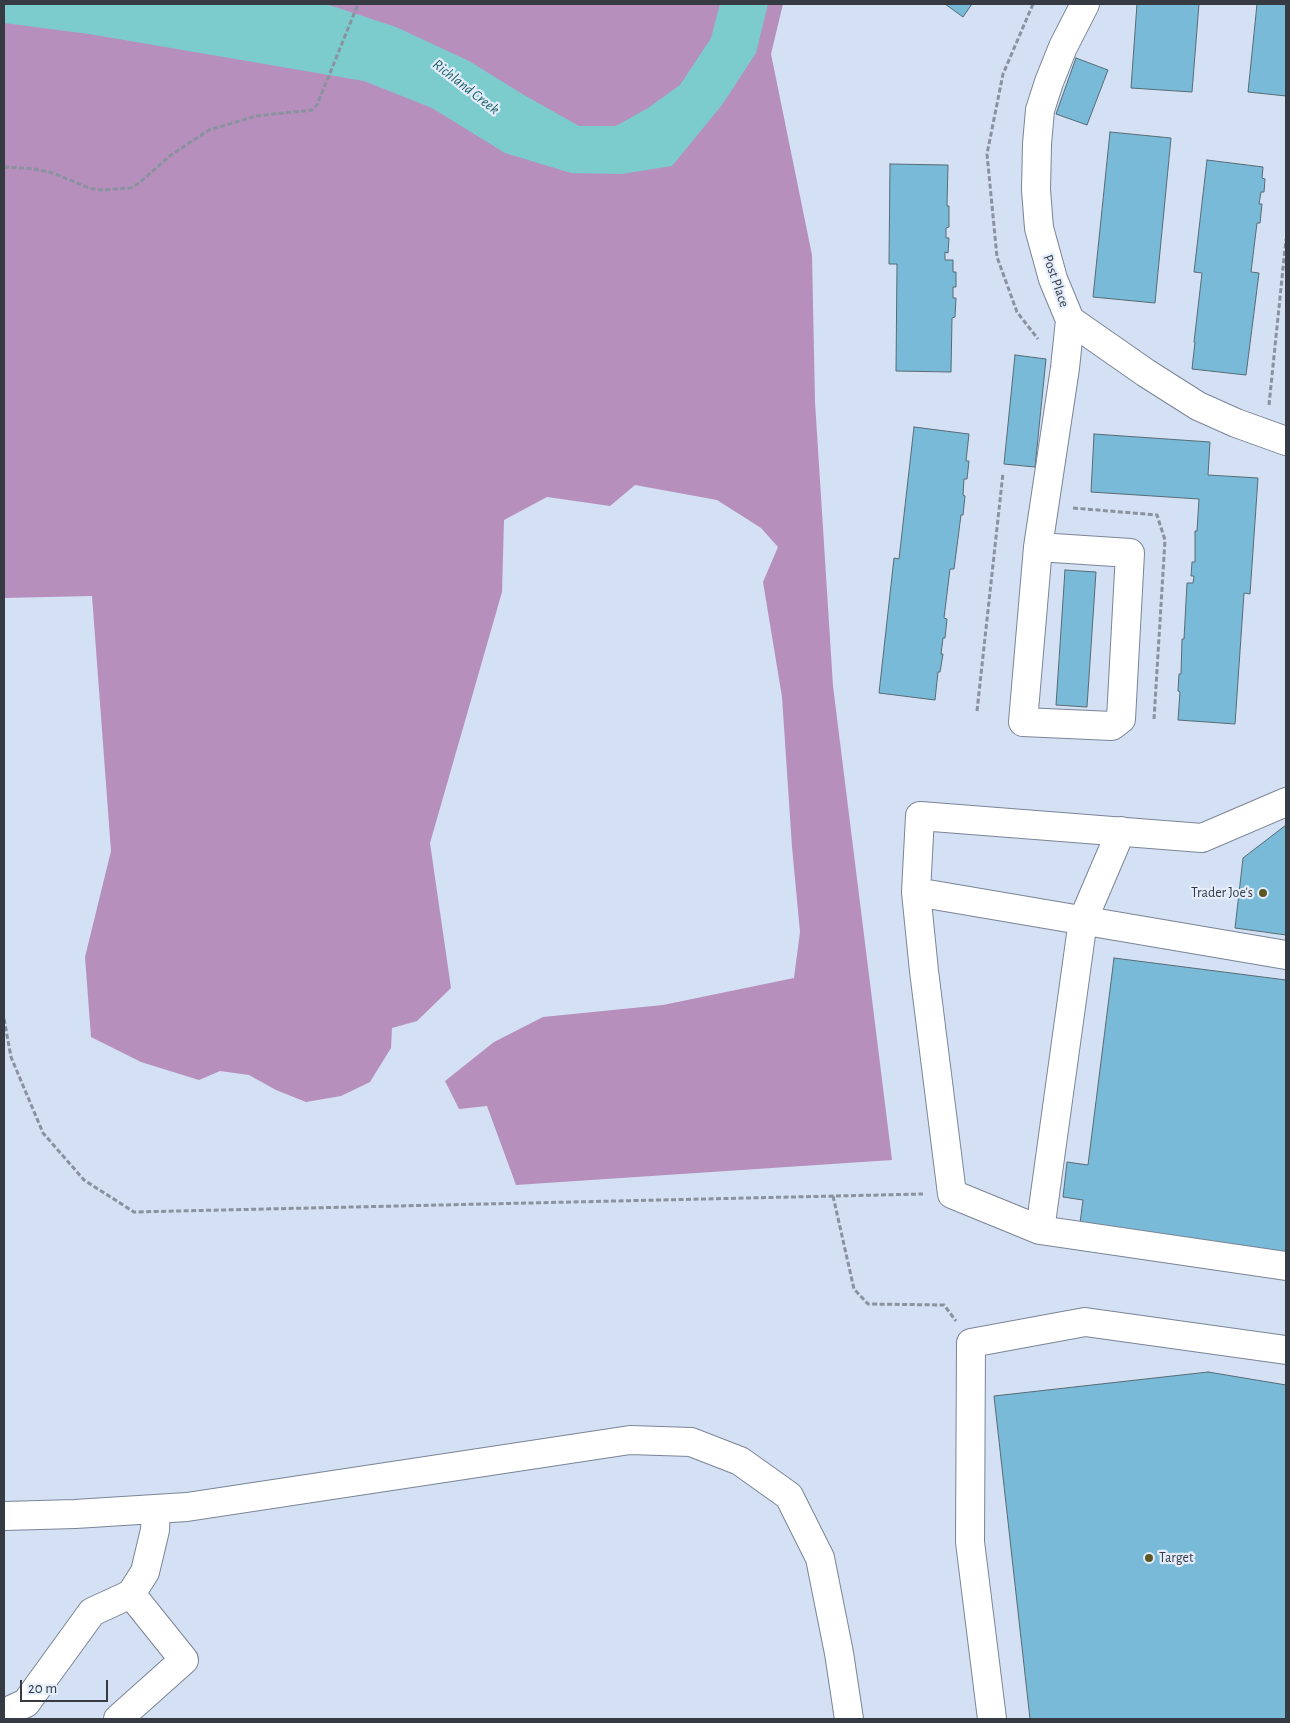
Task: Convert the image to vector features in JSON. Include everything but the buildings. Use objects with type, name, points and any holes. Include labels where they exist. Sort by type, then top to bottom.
[{"type":"street","name":"Post Place","points":[[1085,4],[1048,82],[1040,110],[1037,144],[1036,190],[1039,228],[1053,279],[1070,320],[1146,373],[1198,406],[1236,423],[1276,437]]},
{"type":"street","points":[[1038,547],[1130,553],[1120,719],[1112,726],[1023,722],[1038,547],[1065,368],[1070,320]]},
{"type":"street","points":[[1286,802],[1202,838],[920,816],[916,892],[952,1194],[1040,1230],[1286,1266]]},
{"type":"street","points":[[1040,1230],[1083,920],[1120,832]]},
{"type":"street","points":[[916,892],[1286,956]]},
{"type":"street","points":[[992,1719],[970,1542],[971,1343],[1085,1322],[1286,1350]]},
{"type":"street","points":[[4,1516],[187,1507],[630,1440],[691,1442],[740,1461],[789,1496],[820,1558],[839,1653],[849,1719]]},
{"type":"street","points":[[4,1714],[26,1703],[92,1612],[131,1594],[145,1572],[155,1530],[156,1509]]},
{"type":"street","points":[[118,1719],[184,1660],[131,1594]]},
{"type":"path","points":[[4,167],[35,169],[53,173],[88,188],[100,190],[132,188],[171,155],[209,130],[256,116],[312,110],[315,108],[358,4]]},
{"type":"path","points":[[1276,437],[1286,239]]},
{"type":"path","points":[[977,712],[1003,473]]},
{"type":"path","points":[[4,1019],[11,1057],[44,1133],[84,1180],[134,1212],[952,1194]]},
{"type":"path","points":[[833,1196],[854,1290],[868,1304],[944,1305],[971,1343]]},
{"type":"shaded area","points":[[4,4],[783,4],[771,54],[812,255],[815,402],[833,686],[892,1160],[516,1185],[487,1106],[459,1109],[445,1081],[494,1042],[543,1017],[663,1005],[794,978],[800,932],[782,697],[763,582],[778,547],[761,528],[717,500],[635,485],[610,506],[547,497],[504,520],[502,592],[430,843],[451,988],[417,1021],[392,1028],[391,1048],[370,1082],[341,1096],[306,1102],[276,1090],[249,1075],[220,1071],[199,1080],[141,1062],[91,1037],[85,957],[111,851],[92,596],[4,598]]},
{"type":"water","name":"Richland Creek","points":[[4,4],[326,4],[396,27],[469,61],[579,126],[616,126],[648,108],[680,85],[711,38],[720,4],[768,4],[756,53],[722,105],[672,166],[621,174],[571,173],[505,153],[432,108],[364,81],[89,34],[4,23]]},
{"type":"place","name":"Trader Joe's","points":[[1263,893]]},
{"type":"place","name":"Target","points":[[1149,1558]]}]
